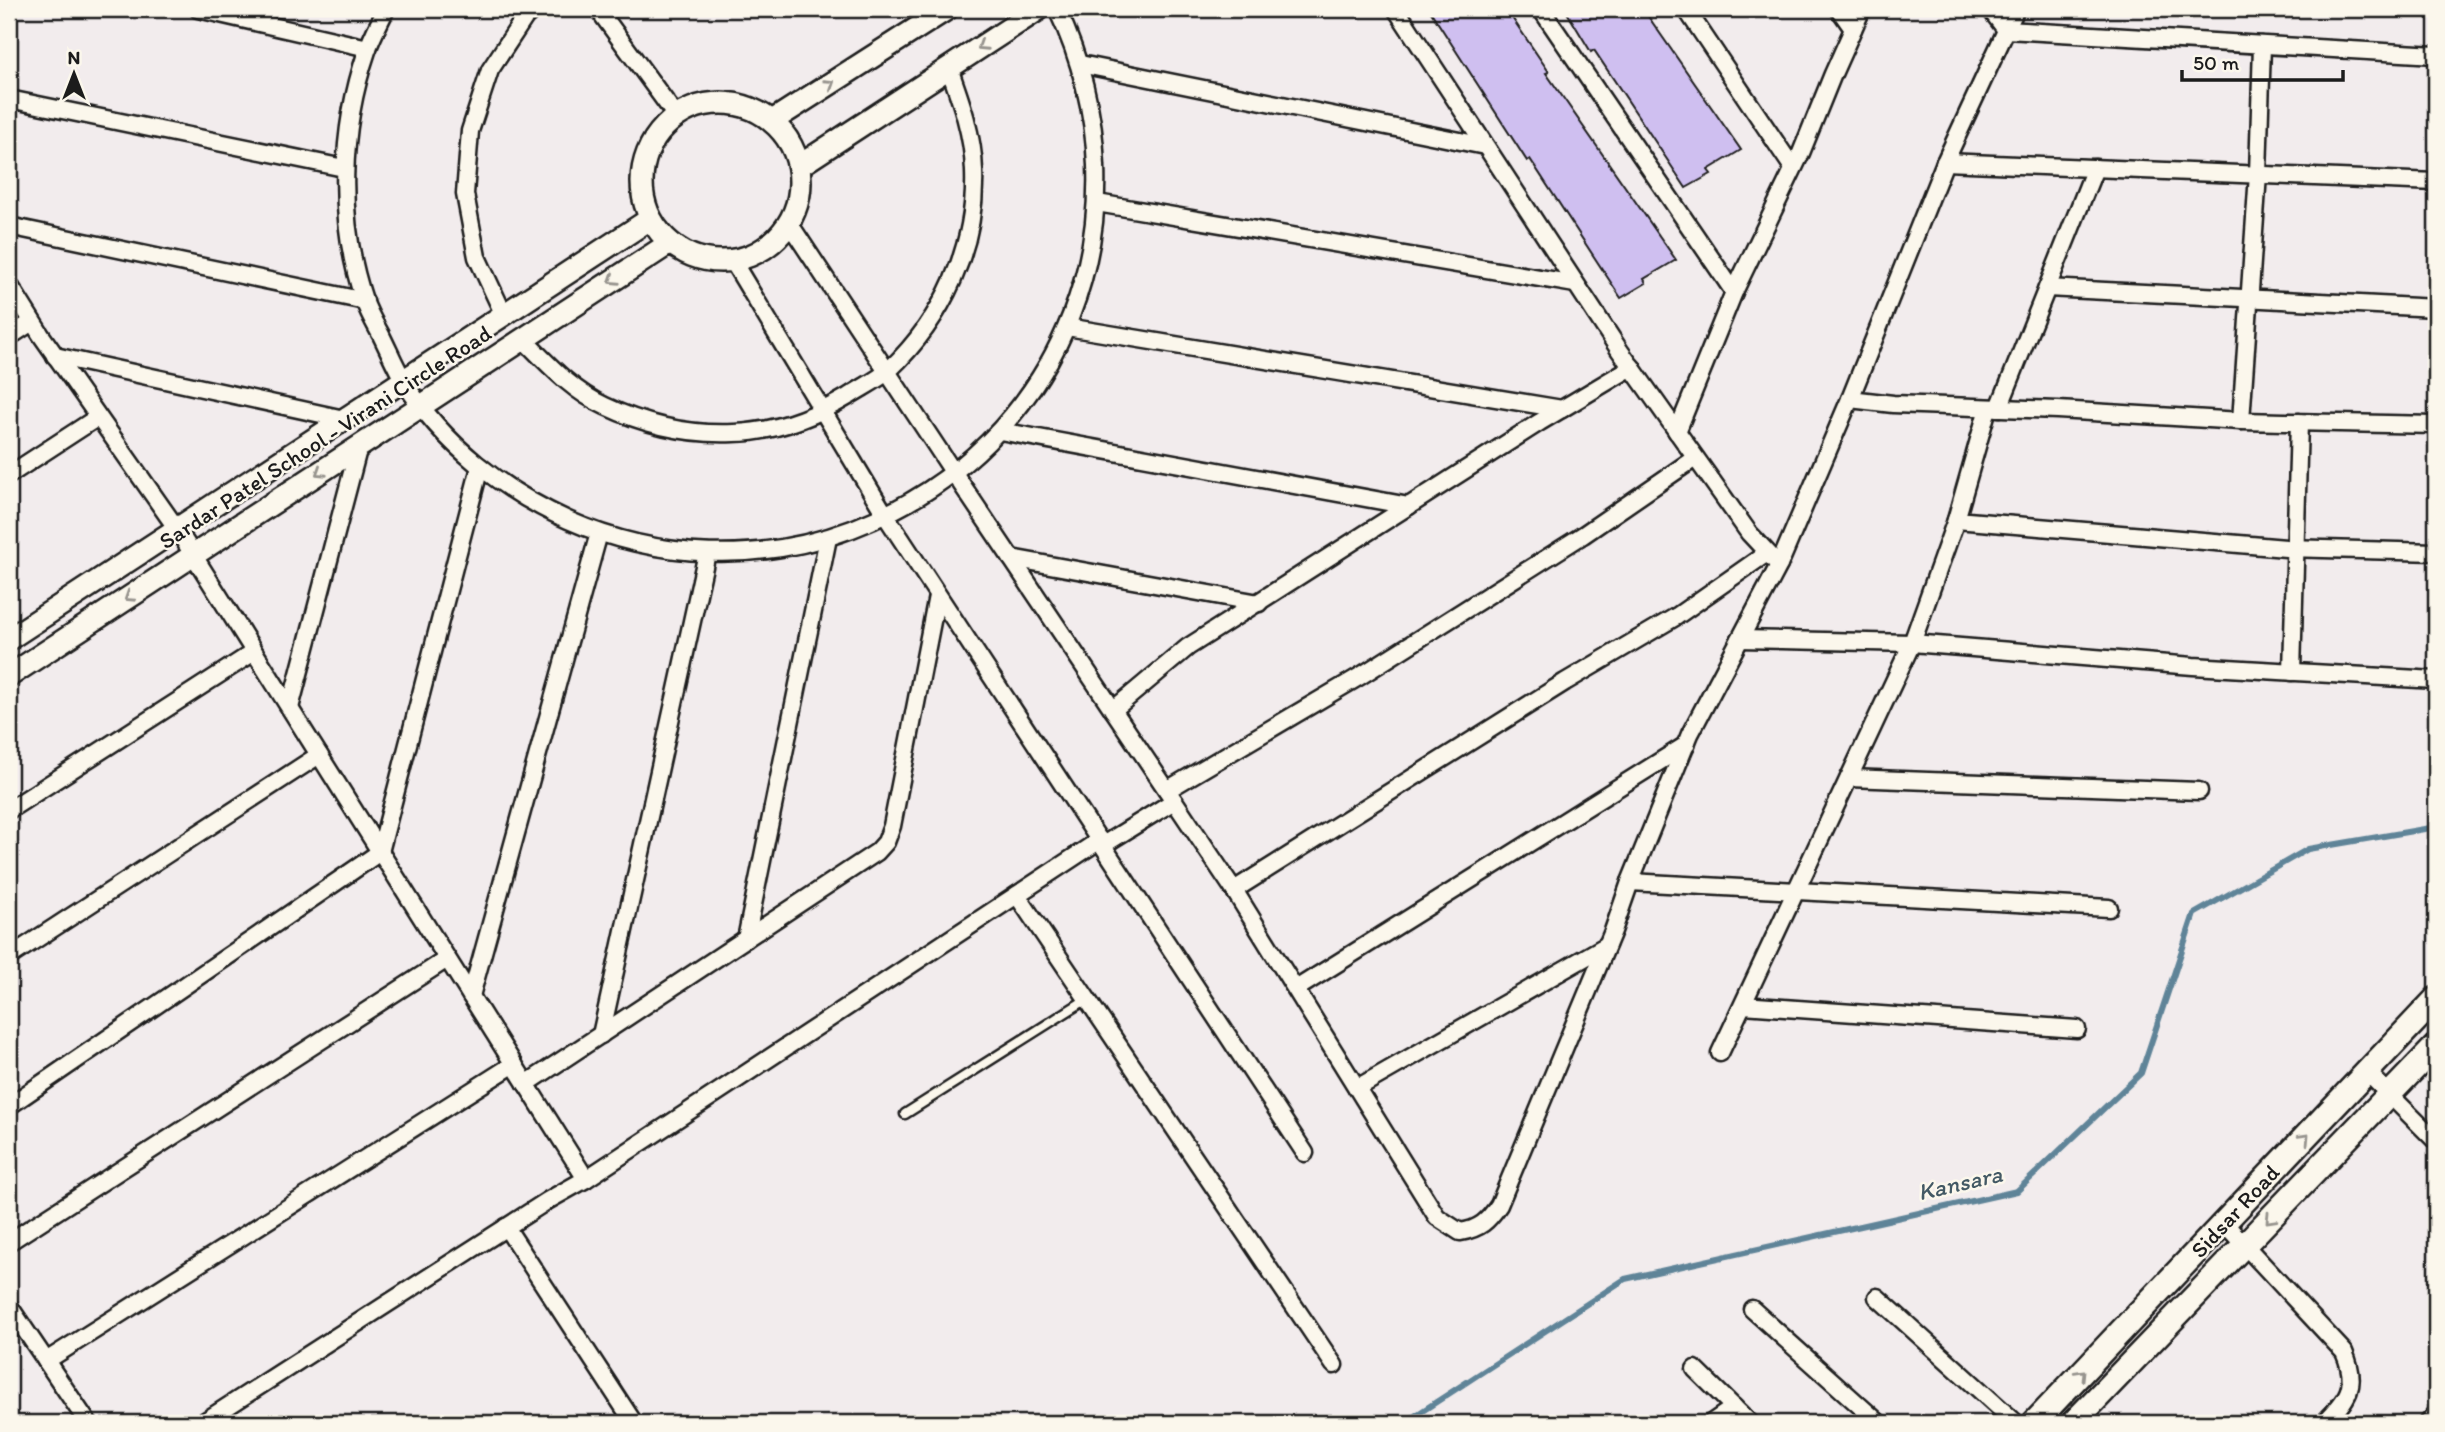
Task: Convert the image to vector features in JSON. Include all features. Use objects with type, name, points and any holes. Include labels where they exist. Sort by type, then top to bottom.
[{"type":"main road","name":"Sidsar Road","points":[[2034,1423],[2436,999]]},
{"type":"main road","name":"Sidsar Road","points":[[2073,1423],[2436,1046]]},
{"type":"street","points":[[198,9],[368,48]]},
{"type":"street","points":[[386,9],[368,48],[351,107],[344,168],[349,235],[365,301],[403,380],[449,438],[480,467],[537,506],[599,533],[653,547],[707,554],[748,553],[788,547],[828,538],[886,516],[954,473],[1000,431],[1038,382],[1067,327],[1087,266],[1097,203],[1095,132],[1080,64],[1057,9]]},
{"type":"street","points":[[504,315],[477,257],[465,194],[470,131],[490,70],[525,17],[534,9]]},
{"type":"street","points":[[598,9],[676,116]]},
{"type":"street","points":[[772,121],[947,9]]},
{"type":"street","points":[[799,166],[1039,9]]},
{"type":"street","points":[[1393,9],[1575,284],[1677,432],[1749,533],[1779,565]]},
{"type":"street","points":[[1541,9],[1734,292]]},
{"type":"street","points":[[1686,9],[1793,168]]},
{"type":"street","points":[[1839,9],[1853,29]]},
{"type":"street","points":[[1677,432],[1734,292],[1793,168],[1862,9]]},
{"type":"street","points":[[1990,9],[2006,30],[2436,55]]},
{"type":"street","points":[[789,223],[1234,890],[1437,1217],[1461,1232],[1476,1229],[1490,1218],[1499,1205],[1607,945],[1686,745],[1779,565],[1850,399],[1945,162],[2016,9]]},
{"type":"street","points":[[2241,421],[2258,174],[2262,45]]},
{"type":"street","points":[[1080,64],[1485,146]]},
{"type":"street","points":[[523,339],[564,381],[603,405],[645,423],[690,432],[735,433],[780,426],[824,412],[887,372],[925,330],[954,281],[970,227],[974,171],[966,115],[949,68]]},
{"type":"street","points":[[9,99],[344,168]]},
{"type":"street","points":[[714,103],[735,104],[755,110],[785,134],[799,166],[799,195],[789,223],[774,240],[754,254],[732,260],[710,260],[689,254],[670,243],[650,219],[642,197],[641,174],[647,152],[659,132],[676,116],[694,107],[714,103]]},
{"type":"street","points":[[1945,162],[2436,182]]},
{"type":"street","points":[[1720,1053],[1912,643],[1994,408],[2047,288],[2095,168]]},
{"type":"street","points":[[1097,203],[1575,284]]},
{"type":"street","points":[[9,639],[650,219]]},
{"type":"street","points":[[9,226],[365,301]]},
{"type":"street","name":"Sardar Patel School - Virani Circle Road","points":[[9,676],[670,243]]},
{"type":"street","points":[[732,260],[937,596],[1305,1153]]},
{"type":"street","points":[[9,284],[55,356],[194,555],[586,1179]]},
{"type":"street","points":[[2047,288],[2436,308]]},
{"type":"street","points":[[9,337],[32,322]]},
{"type":"street","points":[[1067,327],[1562,409]]},
{"type":"street","points":[[55,356],[344,419]]},
{"type":"street","points":[[1113,710],[1188,648],[1632,367]]},
{"type":"street","points":[[1850,399],[1893,404],[2241,421],[2436,425]]},
{"type":"street","points":[[9,475],[99,417]]},
{"type":"street","points":[[2292,672],[2299,422]]},
{"type":"street","points":[[1000,431],[1409,506]]},
{"type":"street","points":[[290,708],[359,446]]},
{"type":"street","points":[[202,1423],[547,1200],[586,1179],[1017,895],[1583,535],[1696,458]]},
{"type":"street","points":[[9,1106],[380,852],[480,467]]},
{"type":"street","points":[[1956,520],[2296,548],[2436,552]]},
{"type":"street","points":[[471,996],[599,533]]},
{"type":"street","points":[[746,939],[828,538]]},
{"type":"street","points":[[1234,890],[1565,682],[1677,616],[1767,553]]},
{"type":"street","points":[[601,1035],[707,554]]},
{"type":"street","points":[[1011,558],[1259,603]]},
{"type":"street","points":[[526,1084],[877,852],[886,842],[892,826],[937,596]]},
{"type":"street","points":[[1740,639],[1912,643],[2292,672],[2436,680]]},
{"type":"street","points":[[9,810],[254,652]]},
{"type":"street","points":[[1296,989],[1686,745]]},
{"type":"street","points":[[9,957],[319,755]]},
{"type":"street","points":[[1849,778],[2199,791]]},
{"type":"street","points":[[1630,882],[2109,908]]},
{"type":"street","points":[[1017,895],[1334,1365]]},
{"type":"street","points":[[1357,1088],[1607,945]]},
{"type":"street","points":[[9,1242],[447,959]]},
{"type":"street","points":[[1743,1005],[2077,1029]]},
{"type":"street","points":[[46,1361],[514,1064]]},
{"type":"street","points":[[2367,1072],[2436,1141]]},
{"type":"street","points":[[2224,1223],[2344,1352],[2351,1368],[2352,1385],[2330,1421]]},
{"type":"street","points":[[506,1227],[634,1423]]},
{"type":"street","points":[[1877,1297],[2016,1423]]},
{"type":"street","points":[[9,1306],[88,1423]]},
{"type":"street","points":[[1752,1309],[1879,1423]]},
{"type":"street","points":[[1695,1369],[1750,1423]]},
{"type":"street","points":[[1711,1423],[1734,1407]]},
{"type":"street","points":[[2428,1423],[2436,1414]]},
{"type":"lane","points":[[905,1114],[1087,999]]},
{"type":"building","points":[[1429,9],[1506,9],[1549,72],[1546,73],[1676,260],[1644,279],[1646,283],[1621,298],[1530,159],[1527,161]]},
{"type":"building","points":[[1565,9],[1599,9],[1604,17],[1614,9],[1643,9],[1741,150],[1708,170],[1711,174],[1686,188],[1594,50],[1591,52]]},
{"type":"waterway","name":"Kansara","points":[[1404,1423],[1625,1279],[2017,1191],[2141,1073],[2194,914],[2308,849],[2436,827]]}]
